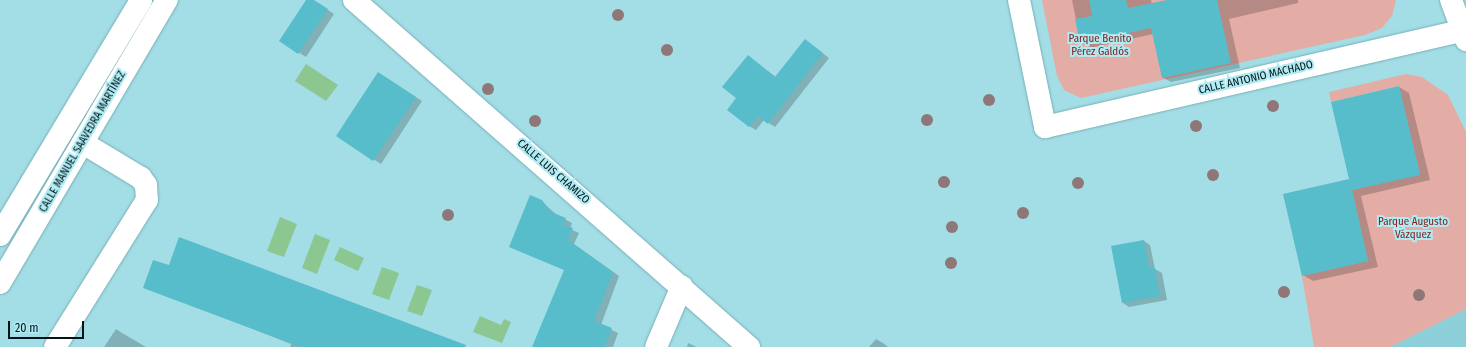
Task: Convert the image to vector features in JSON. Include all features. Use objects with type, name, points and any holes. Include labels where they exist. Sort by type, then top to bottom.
[{"type":"street","name":"CALLE MANUEL SAAVEDRA MARTÍNEZ","points":[[0,235],[141,0]]},
{"type":"street","name":"CALLE MANUEL SAAVEDRA MARTÍNEZ","points":[[0,283],[167,0]]},
{"type":"street","name":"CALLE LUIS CHAMIZO","points":[[354,0],[682,286],[749,347]]},
{"type":"street","name":"CALLE ANTONIO MACHADO","points":[[1019,0],[1045,127],[1465,34]]},
{"type":"street","points":[[1450,0],[1465,34]]},
{"type":"street","points":[[55,347],[147,200],[146,185],[141,178],[83,143]]},
{"type":"street","points":[[656,347],[682,286]]},
{"type":"shaded area","points":[[306,64],[338,85],[326,101],[295,81]]},
{"type":"shaded area","points":[[280,217],[297,224],[284,257],[267,251]]},
{"type":"shaded area","points":[[315,234],[330,240],[317,274],[302,268]]},
{"type":"shaded area","points":[[340,247],[364,258],[358,271],[334,260]]},
{"type":"shaded area","points":[[382,267],[399,273],[389,300],[372,294]]},
{"type":"shaded area","points":[[417,285],[432,290],[422,316],[407,311]]},
{"type":"shaded area","points":[[1466,309],[1466,347],[1390,347]]},
{"type":"shaded area","points":[[480,316],[501,325],[504,319],[511,322],[502,343],[473,332]]},
{"type":"green space","name":"Parque Benito Pérez Galdós","points":[[1042,0],[1396,0],[1392,16],[1382,28],[1365,35],[1081,98],[1064,90],[1057,76]]},
{"type":"green space","name":"Parque Augusto Vázquez","points":[[1406,74],[1422,77],[1448,95],[1466,132],[1466,309],[1390,347],[1314,347],[1302,276],[1368,261],[1352,190],[1420,174],[1399,86],[1331,102],[1329,92]]},
{"type":"building","points":[[306,0],[314,0],[328,9],[298,54],[279,41]]},
{"type":"building","points":[[1089,0],[1126,0],[1128,8],[1167,0],[1217,0],[1231,63],[1162,78],[1151,28],[1080,43],[1075,19],[1092,16]]},
{"type":"building","points":[[805,39],[823,53],[768,124],[758,116],[749,127],[727,110],[736,98],[722,87],[748,55],[775,77]]},
{"type":"building","points":[[378,72],[416,97],[373,161],[336,136]]},
{"type":"building","points":[[1399,86],[1420,175],[1352,190],[1368,261],[1302,276],[1283,194],[1349,179],[1331,102]]},
{"type":"building","points":[[530,195],[542,200],[551,212],[566,218],[563,225],[573,228],[568,240],[613,272],[594,321],[612,328],[605,347],[532,347],[564,270],[509,247]]},
{"type":"building","points":[[179,237],[466,345],[465,347],[301,347],[143,288],[153,260],[169,265]]},
{"type":"building","points":[[1144,240],[1149,268],[1155,268],[1160,296],[1122,303],[1111,246]]}]
